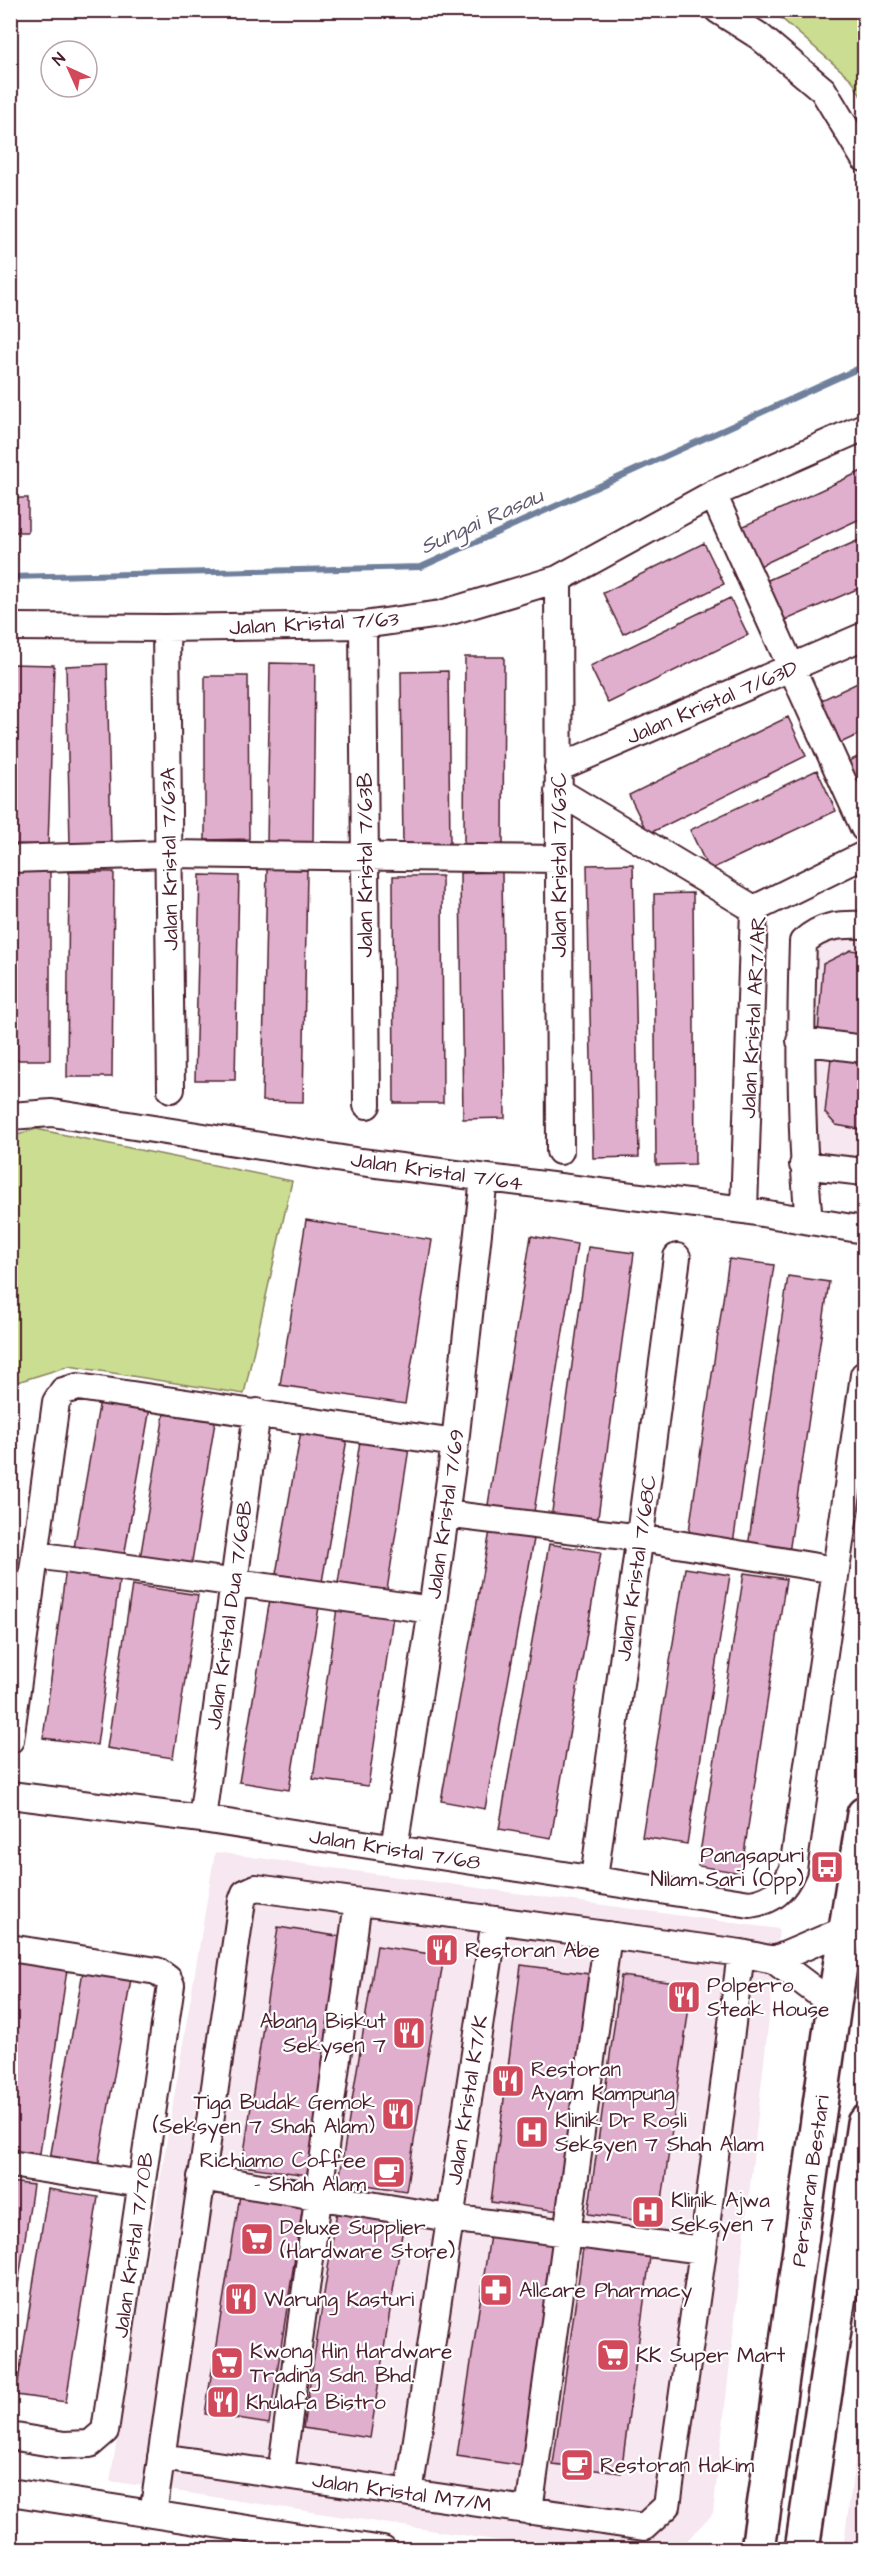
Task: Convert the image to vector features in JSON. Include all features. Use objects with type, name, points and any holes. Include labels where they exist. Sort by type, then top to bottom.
[{"type":"main road","name":"Persiaran Bestari","points":[[757,2548],[834,2005],[864,1814]]},
{"type":"main road","points":[[779,2405],[809,2282],[831,2173],[864,2135]]},
{"type":"main road","points":[[802,2550],[864,2135]]},
{"type":"main road","points":[[843,2268],[864,2221]]},
{"type":"street","points":[[718,10],[759,36],[823,90],[864,158]]},
{"type":"street","name":"Jalan Kristal 7/63","points":[[10,627],[166,628],[363,625],[441,614],[558,579],[713,494],[864,427]]},
{"type":"street","points":[[713,494],[864,828]]},
{"type":"street","name":"Jalan Kristal 7/63C","points":[[558,579],[560,1151]]},
{"type":"street","name":"Jalan Kristal 7/63B","points":[[363,625],[367,1105]]},
{"type":"street","name":"Jalan Kristal 7/63A","points":[[166,628],[171,1089]]},
{"type":"street","name":"Jalan Kristal 7/63D","points":[[558,780],[864,636]]},
{"type":"street","points":[[558,780],[754,909]]},
{"type":"street","points":[[10,859],[169,854],[559,859]]},
{"type":"street","name":"Jalan Kristal AR7/AR","points":[[744,1210],[754,909],[864,855]]},
{"type":"street","points":[[809,1221],[803,1165],[800,1041],[803,942],[814,932],[830,926],[864,925]]},
{"type":"street","points":[[800,1041],[864,1049]]},
{"type":"street","name":"Jalan Kristal 7/64","points":[[10,1116],[52,1113],[361,1162],[744,1210],[864,1230]]},
{"type":"street","points":[[803,1165],[864,1172]]},
{"type":"street","name":"Jalan Kristal 7/69","points":[[394,1848],[432,1610],[455,1443],[484,1178]]},
{"type":"street","name":"Jalan Kristal 7/68C","points":[[594,1879],[677,1257]]},
{"type":"street","points":[[445,1514],[641,1538],[835,1570],[864,1375]]},
{"type":"street","points":[[10,1740],[56,1402],[63,1391],[78,1387],[455,1443]]},
{"type":"street","name":"Jalan Kristal Dua 7/68B","points":[[202,1819],[257,1412]]},
{"type":"street","points":[[36,1555],[432,1610]]},
{"type":"street","name":"Jalan Kristal 7/68","points":[[10,1794],[202,1819],[750,1904],[764,1902],[777,1894],[787,1883],[793,1869],[835,1570]]},
{"type":"street","points":[[153,2514],[201,2177],[245,1893],[256,1888],[741,1953],[774,1960],[834,2005]]},
{"type":"street","points":[[281,2475],[358,1902]]},
{"type":"street","name":"Jalan Kristal K7/K","points":[[409,2493],[495,1920]]},
{"type":"street","points":[[774,1960],[847,1929]]},
{"type":"street","points":[[529,2511],[608,1935]]},
{"type":"street","name":"Jalan Kristal 7/70B","points":[[10,1948],[157,1971],[168,1979],[171,1985],[105,2431],[90,2444],[64,2445],[10,2436]]},
{"type":"street","points":[[201,2177],[449,2218],[703,2250],[741,1953]]},
{"type":"street","points":[[10,2164],[142,2184]]},
{"type":"street","name":"Jalan Kristal M7/M","points":[[161,2457],[644,2527],[667,2506],[703,2250]]},
{"type":"street","points":[[10,2492],[383,2550]]},
{"type":"shaded area","points":[[864,934],[864,1164],[810,1157],[811,947],[818,940]]},
{"type":"shaded area","points":[[215,1852],[779,1929],[713,2513],[679,2549],[553,2549],[110,2481]]},
{"type":"shaded area","points":[[864,2394],[864,2549],[843,2549]]},
{"type":"green space","points":[[773,11],[864,11],[864,102],[852,80]]},
{"type":"green space","points":[[36,1129],[292,1181],[244,1394],[69,1366],[11,1384],[11,1137]]},
{"type":"building","points":[[864,470],[864,517],[753,569],[735,530]]},
{"type":"building","points":[[10,498],[28,498],[28,532],[10,532]]},
{"type":"building","points":[[864,538],[864,586],[777,624],[759,584]]},
{"type":"building","points":[[704,543],[724,584],[623,634],[603,593]]},
{"type":"building","points":[[730,598],[748,635],[608,703],[590,666]]},
{"type":"building","points":[[465,657],[504,657],[503,845],[464,845]]},
{"type":"building","points":[[270,663],[315,664],[313,845],[267,844]]},
{"type":"building","points":[[10,664],[54,665],[48,845],[10,844]]},
{"type":"building","points":[[107,664],[111,842],[70,844],[66,666]]},
{"type":"building","points":[[448,671],[450,846],[403,846],[401,672]]},
{"type":"building","points":[[205,676],[248,676],[249,839],[205,840]]},
{"type":"building","points":[[864,680],[864,732],[834,746],[815,703]]},
{"type":"building","points":[[788,717],[806,756],[648,834],[629,795]]},
{"type":"building","points":[[864,754],[864,801],[847,762]]},
{"type":"building","points":[[817,770],[836,811],[709,870],[690,830]]},
{"type":"building","points":[[633,864],[639,1157],[593,1158],[587,865]]},
{"type":"building","points":[[267,869],[307,870],[303,1102],[262,1101]]},
{"type":"building","points":[[10,870],[50,870],[50,1060],[10,1060]]},
{"type":"building","points":[[69,872],[114,872],[112,1077],[67,1077]]},
{"type":"building","points":[[502,872],[505,1118],[463,1119],[460,873]]},
{"type":"building","points":[[200,875],[239,876],[235,1080],[195,1080]]},
{"type":"building","points":[[393,876],[442,876],[443,1103],[394,1103]]},
{"type":"building","points":[[693,893],[695,1164],[656,1165],[654,894]]},
{"type":"building","points":[[851,950],[864,952],[864,1038],[818,1034],[823,964]]},
{"type":"building","points":[[831,1058],[864,1062],[864,1130],[836,1125],[825,1113]]},
{"type":"building","points":[[306,1220],[432,1240],[405,1404],[280,1385]]},
{"type":"building","points":[[531,1236],[577,1244],[533,1518],[487,1511]]},
{"type":"building","points":[[588,1247],[634,1253],[597,1525],[551,1519]]},
{"type":"building","points":[[729,1259],[774,1265],[733,1544],[688,1538]]},
{"type":"building","points":[[788,1276],[829,1282],[789,1553],[748,1547]]},
{"type":"building","points":[[100,1400],[150,1408],[124,1557],[74,1548]]},
{"type":"building","points":[[165,1408],[216,1416],[191,1567],[140,1559]]},
{"type":"building","points":[[301,1431],[347,1439],[322,1582],[276,1574]]},
{"type":"building","points":[[360,1441],[409,1448],[387,1590],[338,1583]]},
{"type":"building","points":[[490,1531],[534,1539],[485,1809],[441,1801]]},
{"type":"building","points":[[549,1544],[601,1552],[551,1838],[499,1829]]},
{"type":"building","points":[[66,1568],[120,1575],[97,1745],[43,1738]]},
{"type":"building","points":[[685,1568],[730,1575],[687,1844],[642,1837]]},
{"type":"building","points":[[744,1573],[786,1579],[741,1873],[698,1866]]},
{"type":"building","points":[[132,1585],[198,1595],[173,1758],[107,1748]]},
{"type":"building","points":[[270,1599],[319,1607],[289,1790],[239,1782]]},
{"type":"building","points":[[337,1608],[393,1616],[368,1786],[313,1779]]},
{"type":"building","points":[[278,1927],[343,1937],[307,2175],[242,2166]]},
{"type":"building","points":[[377,1946],[444,1956],[406,2191],[339,2181]]},
{"type":"building","points":[[15,1962],[67,1970],[39,2160],[10,2156],[10,1992]]},
{"type":"building","points":[[521,1965],[589,1974],[559,2211],[491,2202]]},
{"type":"building","points":[[83,1971],[131,1979],[98,2167],[50,2159]]},
{"type":"building","points":[[621,1976],[692,1985],[659,2223],[588,2214]]},
{"type":"building","points":[[10,2182],[33,2185],[10,2339]]},
{"type":"building","points":[[48,2189],[98,2197],[66,2402],[16,2395]]},
{"type":"building","points":[[240,2195],[303,2205],[269,2424],[205,2414]]},
{"type":"building","points":[[337,2211],[404,2221],[370,2438],[303,2428]]},
{"type":"building","points":[[490,2235],[556,2245],[523,2466],[457,2456]]},
{"type":"building","points":[[583,2248],[650,2257],[621,2473],[553,2465]]},
{"type":"waterway","name":"Sungai Rasau","points":[[10,577],[421,567],[864,366]]},
{"type":"place","name":"Pangsapuri Nilam Sari (Opp)","points":[[827,1867]]},
{"type":"place","name":"Restoran Abe","points":[[442,1950]]},
{"type":"place","name":"Polperro Steak House","points":[[684,1997]]},
{"type":"place","name":"Abang Biskut Sekysen 7","points":[[409,2033]]},
{"type":"place","name":"Restoran Ayam Kampung","points":[[508,2081]]},
{"type":"place","name":"Tiga Budak Gemok (Seksyen 7 Shah Alam)","points":[[398,2114]]},
{"type":"place","name":"Klinik Dr Rosli Seksyen 7 Shah Alam","points":[[532,2132]]},
{"type":"place","name":"Richiamo Coffee - Shah Alam","points":[[389,2172]]},
{"type":"place","name":"Klinik Ajwa Seksyen 7","points":[[648,2212]]},
{"type":"place","name":"Deluxe Supplier (Hardware Store)","points":[[257,2239]]},
{"type":"place","name":"Allcare Pharmacy","points":[[496,2290]]},
{"type":"place","name":"Warung Kasturi","points":[[241,2299]]},
{"type":"place","name":"KK Super Mart","points":[[613,2355]]},
{"type":"place","name":"Kwong Hin Hardware Trading Sdn. Bhd.","points":[[227,2363]]},
{"type":"place","name":"Khulafa Bistro","points":[[223,2402]]},
{"type":"place","name":"Restoran Hakim","points":[[577,2465]]}]
